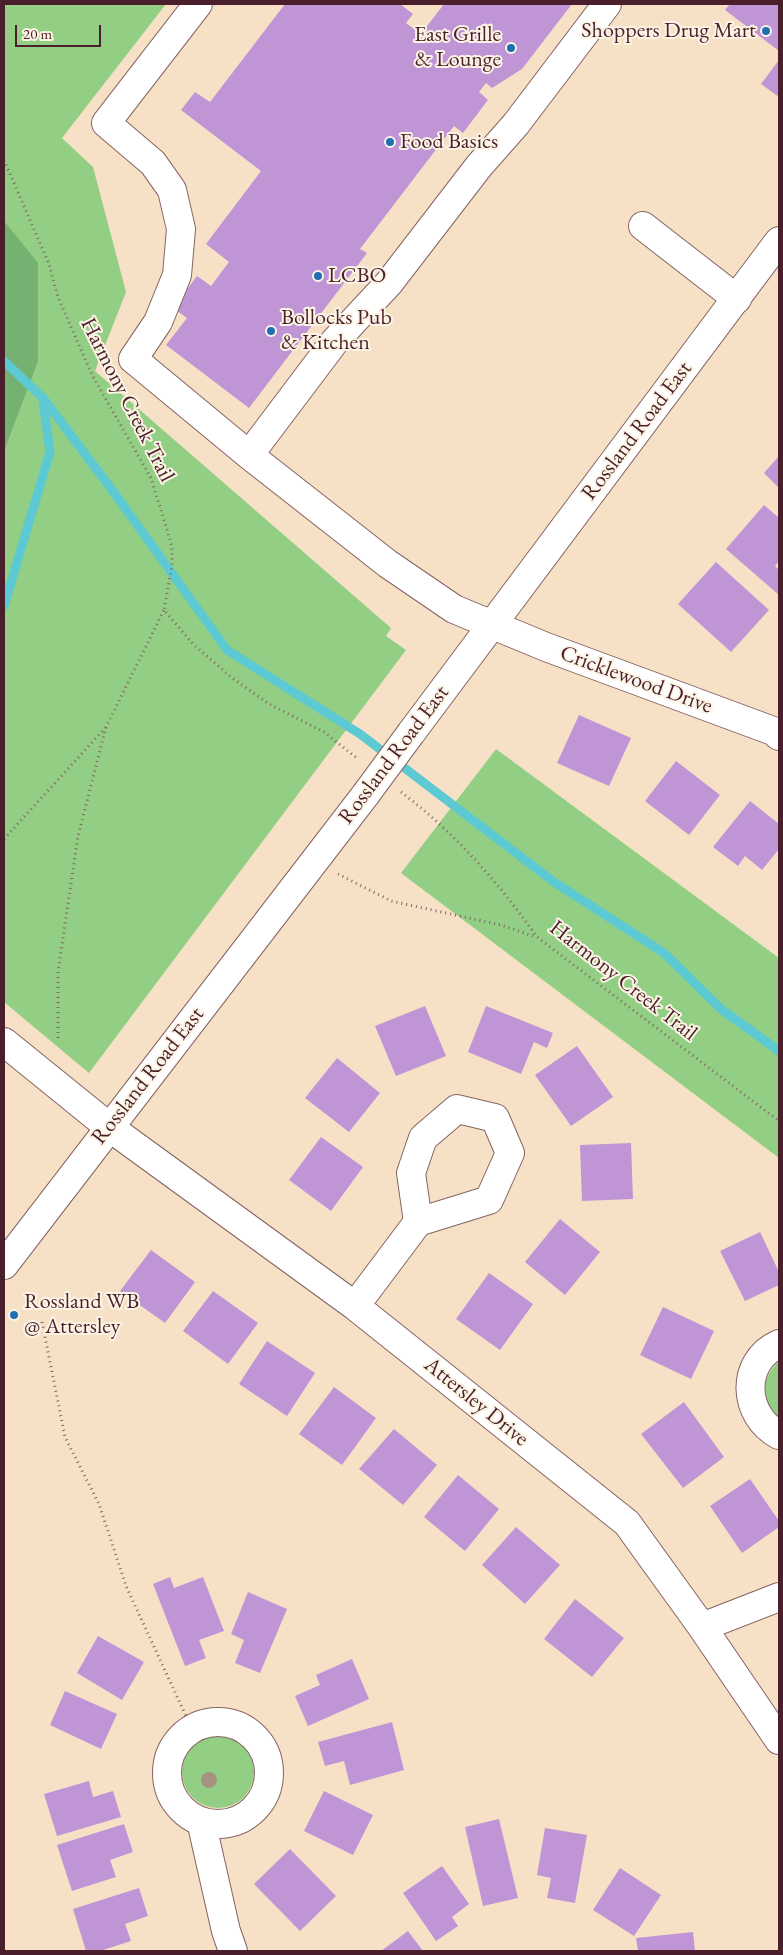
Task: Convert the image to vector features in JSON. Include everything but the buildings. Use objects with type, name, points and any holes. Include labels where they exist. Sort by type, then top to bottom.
[{"type":"street","name":"Cricklewood Drive","points":[[198,4],[106,123],[153,163],[172,190],[181,228],[177,275],[158,322],[133,359],[249,455],[388,564],[454,609],[491,626],[777,730]]},
{"type":"street","points":[[249,455],[335,341],[389,284],[479,166],[516,124],[608,4]]},
{"type":"street","points":[[643,226],[737,299]]},
{"type":"street","name":"Rossland Road East","points":[[4,1264],[366,794],[779,241]]},
{"type":"street","name":"Attersley Drive","points":[[4,1042],[110,1126],[356,1306],[627,1523],[702,1627],[779,1740]]},
{"type":"street","points":[[356,1306],[418,1222]]},
{"type":"street","points":[[779,1344],[761,1358],[754,1372],[750,1387],[752,1404],[759,1418],[770,1430],[779,1435]]},
{"type":"street","points":[[702,1627],[779,1597]]},
{"type":"street","points":[[208,1722],[225,1722],[242,1727],[256,1737],[265,1752],[269,1768],[268,1785],[261,1801],[250,1813],[234,1821],[217,1824],[201,1821],[186,1813],[175,1801],[169,1786],[167,1770],[171,1753],[179,1739],[192,1729],[208,1722]]},
{"type":"street","points":[[201,1821],[226,1931],[233,1951]]},
{"type":"path","name":"Harmony Creek Trail","points":[[4,160],[48,264],[58,297],[92,375],[151,478],[172,546],[172,566],[166,589],[164,610]]},
{"type":"path","points":[[58,1038],[58,972],[78,836],[106,726],[164,610],[193,644],[231,677],[269,704],[324,732]]},
{"type":"path","points":[[4,839],[106,726]]},
{"type":"path","name":"Harmony Creek Trail","points":[[421,807],[442,825],[473,859],[517,909],[537,937],[779,1121]]},
{"type":"path","points":[[314,862],[391,901],[501,925],[537,937]]},
{"type":"path","points":[[42,1322],[65,1437],[99,1504],[126,1586],[192,1729]]},
{"type":"green space","points":[[4,4],[166,4],[62,138],[93,167],[126,292],[95,371],[391,628],[386,636],[406,650],[89,1073],[4,1002]]},
{"type":"green space","points":[[4,221],[38,263],[38,361],[4,451]]},
{"type":"green space","points":[[496,749],[779,958],[779,1158],[401,873]]},
{"type":"green space","points":[[779,1361],[779,1420],[768,1405],[764,1390],[768,1376]]},
{"type":"green space","points":[[225,1736],[244,1746],[252,1758],[254,1772],[252,1786],[244,1798],[232,1806],[211,1808],[192,1798],[184,1786],[182,1765],[192,1746],[204,1738]]},
{"type":"waterway","points":[[4,361],[43,398],[115,494],[227,650],[360,734],[554,882],[664,953],[721,1009],[779,1051]]},
{"type":"waterway","points":[[4,606],[50,452],[43,401]]},
{"type":"place","name":"Shoppers Drug Mart","points":[[766,31]]},
{"type":"place","name":"East Grille & Lounge","points":[[511,48]]},
{"type":"place","name":"Food Basics","points":[[390,142]]},
{"type":"place","name":"LCBO","points":[[318,276]]},
{"type":"place","name":"Bollocks Pub & Kitchen","points":[[271,331]]},
{"type":"place","name":"Rossland WB @ Attersley","points":[[14,1315]]}]
